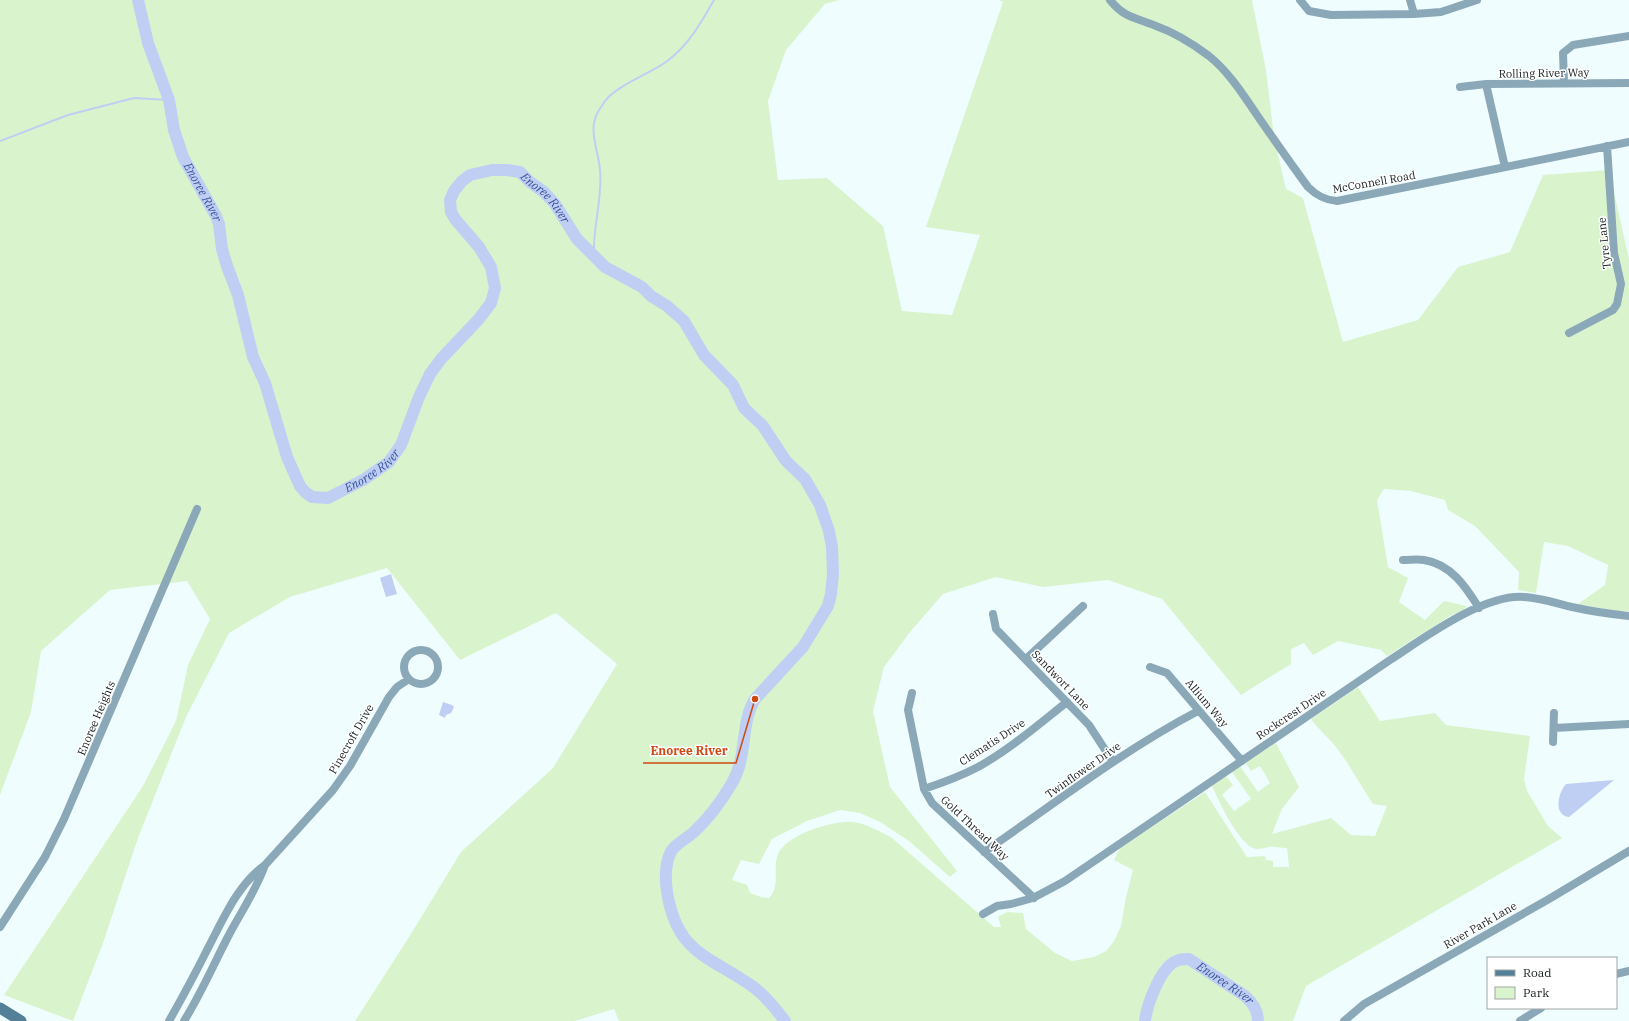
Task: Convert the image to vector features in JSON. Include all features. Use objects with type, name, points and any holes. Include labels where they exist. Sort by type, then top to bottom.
[{"type":"street","name":"McConnell Road","points":[[1110,0],[1123,14],[1175,34],[1210,57],[1236,85],[1308,187],[1322,198],[1337,201],[1629,142]]},
{"type":"street","points":[[1300,0],[1309,11],[1331,15],[1414,14],[1441,12],[1476,0]]},
{"type":"street","points":[[1410,0],[1414,14]]},
{"type":"street","points":[[1564,83],[1563,54],[1573,45],[1629,36]]},
{"type":"street","name":"Rolling River Way","points":[[1460,87],[1486,84],[1629,83]]},
{"type":"street","points":[[1486,84],[1505,167]]},
{"type":"street","name":"Tyre Lane","points":[[1569,334],[1613,310],[1620,295],[1621,284],[1614,252],[1607,146]]},
{"type":"street","name":"Enoree Heights","points":[[0,927],[46,857],[64,819],[197,509]]},
{"type":"street","points":[[1403,560],[1424,560],[1434,563],[1451,572],[1468,591],[1479,608]]},
{"type":"street","name":"Rockcrest Drive","points":[[984,914],[997,906],[1034,898],[1065,881],[1396,656],[1441,628],[1479,608],[1500,599],[1523,597],[1600,613],[1629,616]]},
{"type":"street","points":[[1026,659],[1083,606]]},
{"type":"street","name":"Sandwort Lane","points":[[993,614],[996,629],[1089,725],[1113,762]]},
{"type":"street","points":[[420,650],[433,656],[437,662],[438,669],[433,679],[423,684],[416,683],[409,679],[405,672],[405,665],[410,655],[420,650]]},
{"type":"street","name":"Allium Way","points":[[1150,666],[1167,673],[1242,761]]},
{"type":"street","name":"Pinecroft Drive","points":[[169,1021],[231,905],[244,885],[254,873],[265,865],[333,790],[350,766],[389,697],[397,687],[409,679]]},
{"type":"street","name":"Gold Thread Way","points":[[912,693],[908,710],[924,789],[932,803],[1034,898]]},
{"type":"street","name":"Clematis Drive","points":[[924,789],[958,777],[979,766],[1024,736],[1067,702]]},
{"type":"street","name":"Twinflower Drive","points":[[984,852],[1113,762],[1163,730],[1198,711]]},
{"type":"street","points":[[1554,713],[1554,742]]},
{"type":"street","points":[[1554,728],[1629,724]]},
{"type":"street","name":"River Park Lane","points":[[1344,1021],[1364,1004],[1549,899],[1629,851]]},
{"type":"street","name":"Pinecroft Drive","points":[[184,1021],[260,879],[265,865]]},
{"type":"street","points":[[1617,974],[1629,972]]},
{"type":"street","points":[[0,1008],[20,1021]]},
{"type":"street","points":[[1520,1021],[1538,1009]]},
{"type":"green space","points":[[0,0],[840,0],[825,4],[786,50],[768,101],[778,180],[827,178],[883,226],[902,311],[952,315],[980,235],[926,227],[1003,2],[999,0],[1252,0],[1266,70],[1274,137],[1286,189],[1303,198],[1343,342],[1418,320],[1458,267],[1510,252],[1543,175],[1609,170],[1629,259],[1629,611],[1617,611],[1578,604],[1605,585],[1608,565],[1568,546],[1544,542],[1536,593],[1518,590],[1519,572],[1475,526],[1448,510],[1445,500],[1411,491],[1384,489],[1377,500],[1388,567],[1408,578],[1399,602],[1425,620],[1444,601],[1467,606],[1464,610],[1450,616],[1387,656],[1381,650],[1338,641],[1313,655],[1304,643],[1291,649],[1291,664],[1241,695],[1162,599],[1108,580],[1043,587],[996,577],[943,594],[910,632],[884,667],[873,711],[890,787],[957,871],[950,877],[909,841],[880,822],[860,813],[840,810],[807,821],[772,839],[759,864],[741,860],[732,880],[747,885],[750,893],[769,898],[775,888],[776,860],[778,854],[791,840],[812,830],[835,823],[859,823],[869,826],[891,837],[994,927],[1001,927],[998,917],[1007,912],[1023,913],[1026,929],[1055,953],[1072,961],[1094,957],[1106,951],[1114,941],[1121,926],[1133,870],[1114,860],[1120,848],[1205,792],[1247,857],[1265,856],[1266,860],[1273,861],[1273,867],[1289,867],[1287,848],[1271,847],[1256,849],[1243,840],[1230,822],[1212,786],[1226,776],[1233,785],[1222,795],[1234,811],[1251,799],[1232,772],[1240,766],[1258,792],[1270,783],[1260,766],[1251,771],[1245,762],[1276,743],[1299,787],[1282,809],[1272,834],[1331,818],[1351,835],[1375,836],[1387,806],[1373,804],[1333,743],[1311,719],[1358,687],[1380,721],[1435,713],[1446,725],[1530,736],[1524,779],[1527,791],[1548,826],[1562,838],[1306,986],[1293,1021],[619,1021],[614,1009],[575,1021],[355,1021],[461,852],[553,768],[617,664],[556,613],[460,660],[387,568],[290,597],[229,633],[186,717],[138,838],[103,943],[73,1021],[4,995],[143,786],[176,721],[188,665],[210,619],[187,581],[110,590],[41,651],[31,712],[0,795]]},
{"type":"water","points":[[391,574],[397,594],[386,597],[380,578]]},
{"type":"water","points":[[443,702],[454,707],[451,713],[446,715],[445,718],[439,715]]},
{"type":"water","points":[[1614,780],[1569,817],[1561,812],[1558,803],[1563,788],[1566,784]]},
{"type":"waterway","name":"Enoree River","points":[[138,0],[148,43],[169,100],[174,130],[183,157],[219,224],[222,249],[238,295],[253,357],[265,383],[287,457],[300,486],[305,492],[312,497],[328,498],[363,480],[389,462],[401,445],[419,397],[430,374],[441,359],[478,320],[491,303],[495,288],[491,267],[479,247],[455,219],[451,212],[450,200],[454,191],[462,181],[470,175],[492,170],[520,172],[530,182],[544,192],[555,204],[577,239],[605,267],[642,287],[651,296],[667,306],[684,321],[704,355],[733,385],[744,408],[763,426],[786,461],[805,479],[820,505],[829,531],[832,547],[833,574],[828,606],[803,647],[755,699],[747,718],[740,762],[732,783],[706,820],[672,850],[668,859],[666,876],[667,892],[672,912],[678,928],[686,940],[708,959],[757,990],[770,1002],[785,1021]]},
{"type":"waterway","points":[[594,257],[601,181],[594,131],[597,114],[610,95],[660,66],[674,56],[699,26],[714,0]]},
{"type":"waterway","points":[[0,141],[68,115],[134,98],[169,100]]},
{"type":"waterway","name":"Enoree River","points":[[1145,1021],[1152,996],[1161,977],[1172,963],[1183,959],[1189,959],[1245,996],[1254,1007],[1257,1013],[1258,1021]]},
{"type":"place","name":"Enoree River","points":[[755,699]]}]
